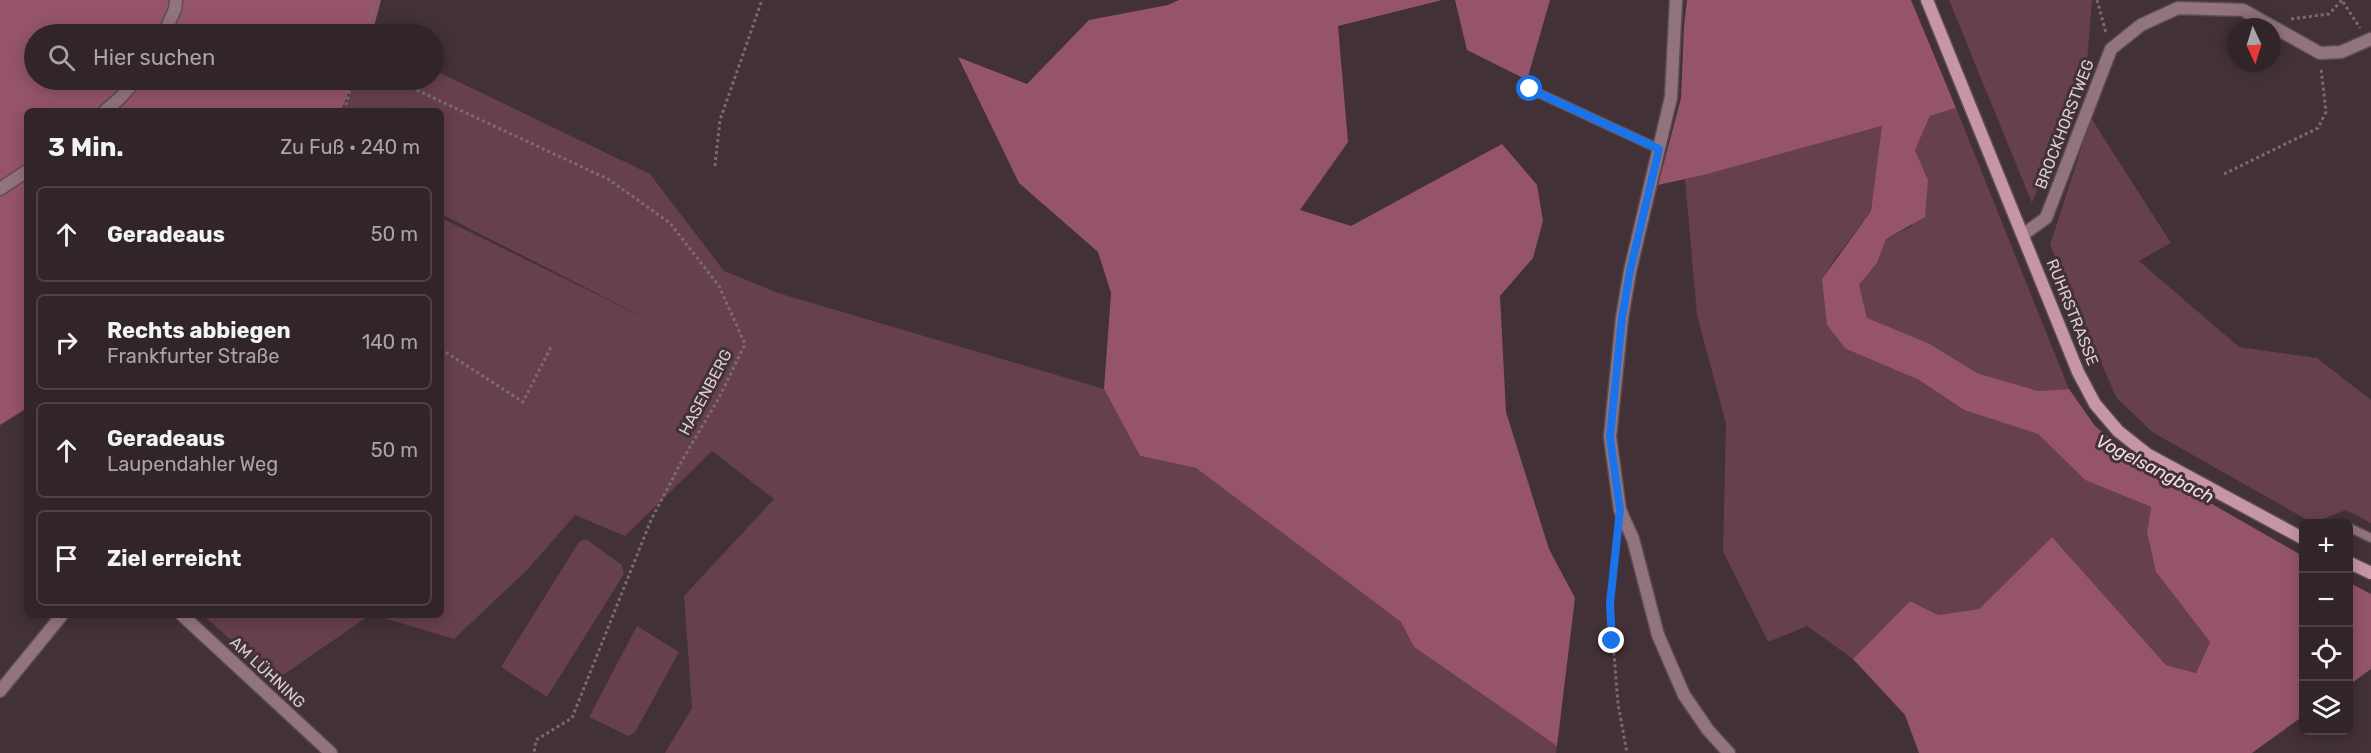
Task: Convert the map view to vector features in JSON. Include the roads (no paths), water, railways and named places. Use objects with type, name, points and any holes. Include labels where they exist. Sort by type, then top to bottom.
[{"type":"main road","name":"RUHRSTRASSE","points":[[1927,0],[2024,234],[2078,372],[2094,404],[2118,431],[2147,453],[2299,536]]},
{"type":"main road","points":[[2353,564],[2371,573]]},
{"type":"street","points":[[168,24],[176,0]]},
{"type":"street","points":[[1677,0],[1671,97],[1636,238],[1622,318],[1610,437],[1620,510],[1633,539],[1651,614],[1674,675],[1695,713],[1729,753]]},
{"type":"street","name":"BROCKHORSTWEG","points":[[2024,234],[2046,218],[2111,49],[2141,25],[2178,8],[2243,10],[2320,53],[2341,52],[2370,40]]},
{"type":"street","points":[[108,108],[126,90]]},
{"type":"street","points":[[0,189],[24,173]]},
{"type":"street","points":[[0,691],[60,618]]},
{"type":"street","name":"AM LÜHNING","points":[[185,618],[332,753]]},
{"type":"lane","points":[[1530,89],[1659,149]]},
{"type":"lane","points":[[2353,529],[2371,538]]},
{"type":"waterway","points":[[122,24],[128,0]]},
{"type":"waterway","name":"Vogelsangbach","points":[[1861,0],[1865,11],[1867,34],[1863,56],[1850,89],[1855,102],[1902,107],[1909,117],[1895,141],[1895,156],[1915,195],[1908,211],[1879,227],[1870,249],[1844,279],[1847,315],[1862,334],[1935,365],[1961,385],[2016,404],[2057,426],[2088,454],[2183,498],[2299,561]]},
{"type":"waterway","points":[[53,108],[56,107],[63,90]]},
{"type":"waterway","points":[[0,116],[24,114]]},
{"type":"waterway","name":"Vogelsangbach","points":[[2353,593],[2371,603]]}]
